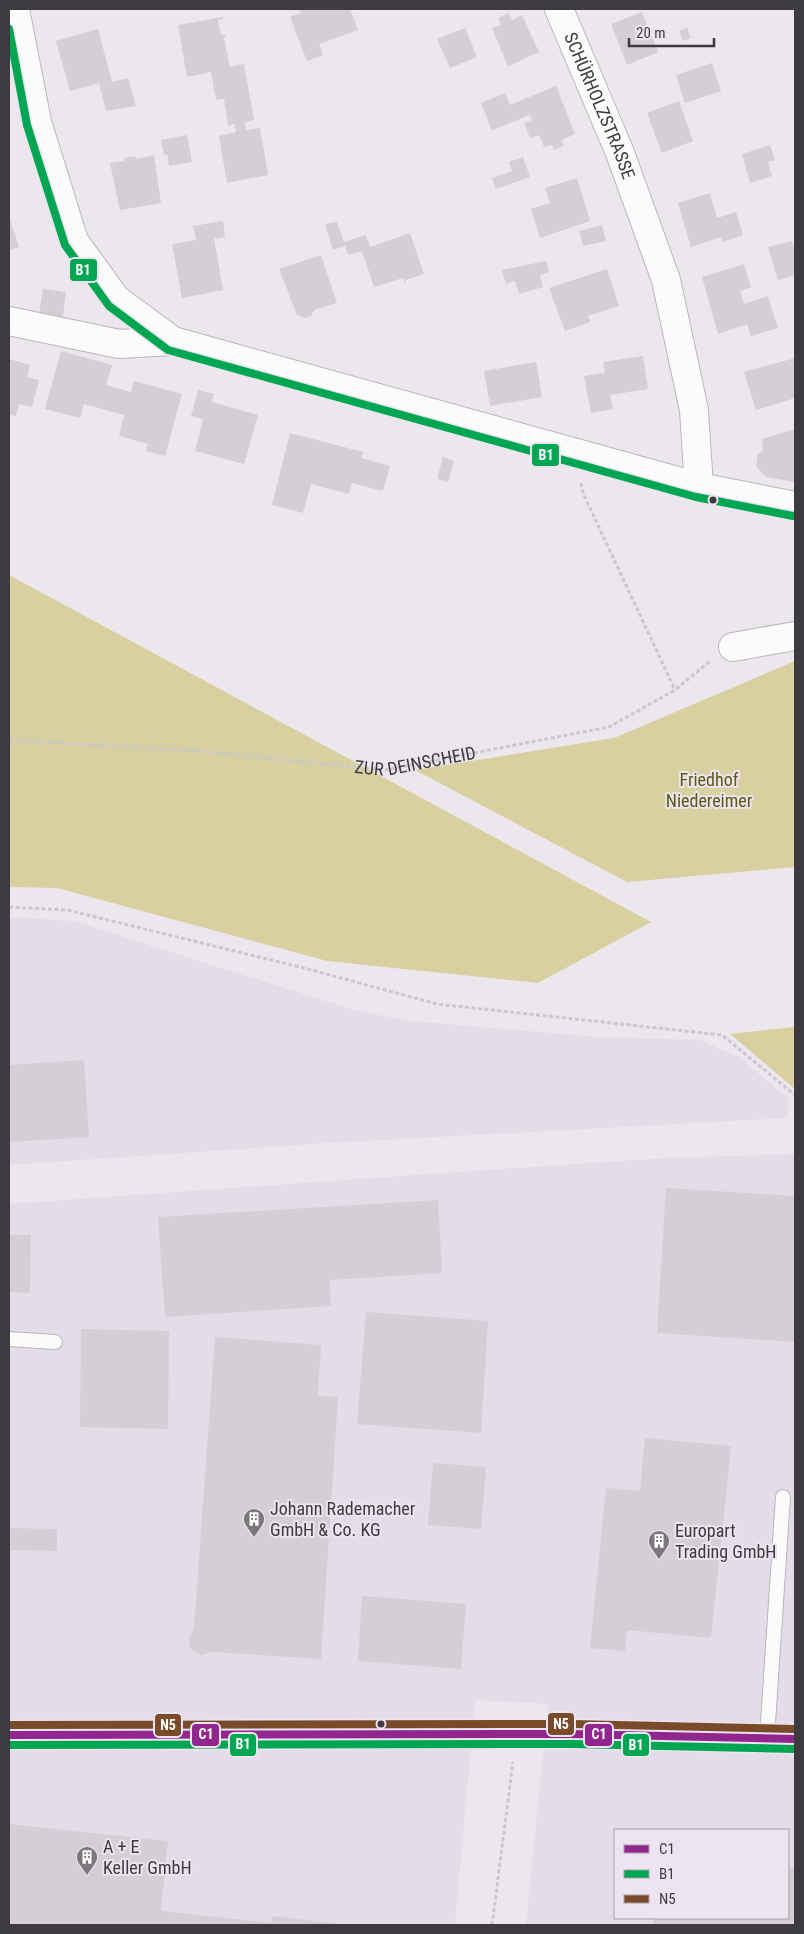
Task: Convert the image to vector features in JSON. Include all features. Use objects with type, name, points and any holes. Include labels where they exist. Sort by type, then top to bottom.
[{"type":"street","points":[[15,9],[37,122],[74,241],[116,300],[173,341]]},
{"type":"street","name":"SCHÜRHOLZSTRASSE","points":[[559,9],[620,153],[666,280],[694,410],[700,487]]},
{"type":"street","points":[[9,321],[119,344],[173,341],[700,487],[795,506]]},
{"type":"street","points":[[733,647],[795,636]]},
{"type":"street","points":[[9,1735],[516,1735],[795,1739]]},
{"type":"lane","points":[[9,1339],[55,1342]]},
{"type":"lane","points":[[767,1738],[783,1497]]},
{"type":"path","points":[[575,453],[583,493],[676,690]]},
{"type":"path","name":"ZUR DEINSCHEID","points":[[9,740],[198,750],[385,770],[609,727],[676,690],[706,664],[733,647]]},
{"type":"path","points":[[9,907],[67,910],[437,1004],[722,1035],[795,1095]]},
{"type":"path","points":[[492,1925],[516,1735]]},
{"type":"shaded area","points":[[9,917],[73,921],[357,1011],[412,1021],[597,1037],[700,1040],[740,1058],[789,1099],[788,1118],[327,1143],[9,1165]]},
{"type":"shaded area","points":[[795,1154],[795,1925],[526,1925],[548,1704],[475,1700],[455,1925],[9,1925],[9,1204],[666,1158]]},
{"type":"green space","points":[[9,575],[651,922],[538,983],[327,961],[57,888],[9,887]]},
{"type":"green space","name":"Friedhof Niedereimer","points":[[795,661],[795,867],[627,882],[415,770],[614,738]]},
{"type":"green space","points":[[795,1027],[795,1089],[730,1034]]},
{"type":"building","points":[[299,9],[350,9],[358,30],[319,44],[323,55],[307,61],[290,17],[301,13]]},
{"type":"building","points":[[642,12],[658,52],[627,65],[611,24]]},
{"type":"building","points":[[509,13],[512,20],[522,15],[539,52],[508,66],[492,28],[501,25],[498,18]]},
{"type":"building","points":[[223,17],[223,19],[218,20],[221,35],[226,35],[224,38],[230,67],[244,64],[254,120],[245,122],[246,130],[260,128],[268,175],[227,183],[219,136],[236,132],[235,124],[228,125],[224,99],[216,100],[211,72],[187,77],[178,25]]},
{"type":"building","points":[[687,27],[691,38],[683,41],[679,31]]},
{"type":"building","points":[[465,28],[477,57],[450,68],[437,39]]},
{"type":"building","points":[[98,29],[112,82],[128,78],[136,106],[106,111],[99,83],[70,91],[56,41]]},
{"type":"building","points":[[712,63],[721,91],[685,103],[676,75]]},
{"type":"building","points":[[556,86],[575,134],[562,140],[564,146],[554,150],[552,145],[544,147],[539,135],[530,138],[524,123],[532,120],[530,115],[492,130],[481,103],[505,93],[510,105]]},
{"type":"building","points":[[679,101],[693,141],[662,153],[647,113]]},
{"type":"building","points":[[187,135],[192,162],[169,166],[167,154],[164,155],[161,140]]},
{"type":"building","points":[[770,145],[775,160],[768,162],[772,176],[750,183],[742,154]]},
{"type":"building","points":[[154,155],[161,203],[120,210],[110,163],[125,161],[124,158],[135,156],[136,159]]},
{"type":"building","points":[[523,157],[530,177],[496,189],[492,178],[512,171],[509,162]]},
{"type":"building","points":[[577,178],[590,221],[540,238],[531,209],[550,203],[545,188]]},
{"type":"building","points":[[710,193],[717,218],[736,212],[743,235],[723,242],[721,237],[691,247],[678,203]]},
{"type":"building","points":[[9,217],[19,247],[9,250]]},
{"type":"building","points":[[223,221],[225,237],[214,239],[223,290],[182,298],[172,244],[196,240],[193,226]]},
{"type":"building","points":[[337,222],[344,242],[366,235],[370,247],[410,233],[424,274],[406,280],[405,283],[403,278],[374,287],[362,251],[348,255],[345,246],[333,250],[325,224]]},
{"type":"building","points":[[602,225],[606,241],[583,246],[579,231]]},
{"type":"building","points":[[792,241],[795,254],[795,275],[778,280],[768,247]]},
{"type":"building","points":[[321,255],[337,303],[314,310],[311,316],[305,318],[297,315],[279,269]]},
{"type":"building","points":[[546,261],[549,272],[540,275],[543,287],[519,294],[515,281],[506,284],[502,270]]},
{"type":"building","points":[[744,264],[751,287],[740,291],[744,304],[768,296],[778,328],[751,336],[747,324],[718,334],[702,277]]},
{"type":"building","points":[[607,269],[619,306],[588,316],[590,322],[565,331],[549,288]]},
{"type":"building","points":[[43,289],[66,292],[63,317],[39,314]]},
{"type":"building","points":[[61,351],[112,365],[106,385],[131,392],[134,381],[182,394],[165,456],[146,451],[148,444],[119,436],[124,415],[84,404],[80,418],[45,409]]},
{"type":"building","points":[[643,356],[648,389],[610,395],[613,409],[591,413],[584,376],[605,373],[603,362]]},
{"type":"building","points":[[795,358],[795,398],[756,410],[744,372]]},
{"type":"building","points":[[9,359],[30,365],[27,377],[39,380],[32,407],[19,404],[16,416],[9,414]]},
{"type":"building","points":[[536,362],[542,397],[490,406],[484,371]]},
{"type":"building","points":[[198,390],[214,394],[212,402],[258,415],[244,464],[195,451],[203,419],[191,416]]},
{"type":"building","points":[[795,429],[795,482],[766,477],[756,466],[758,454],[763,451],[762,439]]},
{"type":"building","points":[[290,433],[363,452],[361,458],[390,466],[383,491],[352,483],[349,494],[311,484],[303,513],[272,505]]},
{"type":"building","points":[[443,457],[454,461],[448,482],[437,479]]},
{"type":"building","points":[[84,1060],[89,1137],[9,1142],[9,1065]]},
{"type":"building","points":[[666,1188],[795,1196],[795,1342],[657,1333]]},
{"type":"building","points":[[438,1200],[442,1273],[330,1280],[331,1306],[165,1317],[158,1217]]},
{"type":"building","points":[[9,1235],[31,1235],[30,1293],[9,1292]]},
{"type":"building","points":[[366,1312],[488,1321],[481,1433],[357,1424]]},
{"type":"building","points":[[81,1329],[169,1331],[168,1429],[80,1427]]},
{"type":"building","name":"Johann Rademacher GmbH & Co. KG","points":[[215,1337],[321,1345],[318,1396],[338,1397],[321,1659],[213,1652],[201,1655],[191,1649],[189,1644],[189,1638],[194,1629]]},
{"type":"building","name":"Europart Trading GmbH","points":[[645,1438],[731,1446],[711,1638],[627,1630],[625,1651],[590,1648],[606,1488],[640,1491]]},
{"type":"building","points":[[433,1463],[486,1467],[481,1529],[428,1525]]},
{"type":"building","points":[[9,1528],[57,1529],[57,1551],[9,1550]]},
{"type":"building","points":[[362,1596],[466,1604],[461,1669],[358,1661]]},
{"type":"building","name":"A + E Keller GmbH","points":[[9,1824],[168,1841],[161,1911],[271,1923],[272,1916],[348,1925],[9,1925]]},
{"type":"building","points":[[789,1868],[795,1868],[795,1925],[653,1925],[654,1919],[789,1919]]},
{"type":"transit line","name":"B1","points":[[9,29],[27,125],[65,245],[109,306],[168,350],[696,497],[793,516]]},
{"type":"transit line","name":"N5","points":[[9,1725],[572,1724],[795,1729]]},
{"type":"transit line","name":"C1","points":[[9,1735],[572,1734],[795,1739]]},
{"type":"transit line","name":"B1","points":[[9,1745],[572,1744],[795,1749]]},
{"type":"place","name":"Johann Rademacher GmbH & Co. KG","points":[[254,1538]]},
{"type":"place","name":"Europart Trading GmbH","points":[[659,1560]]},
{"type":"place","name":"A + E Keller GmbH","points":[[87,1876]]}]
